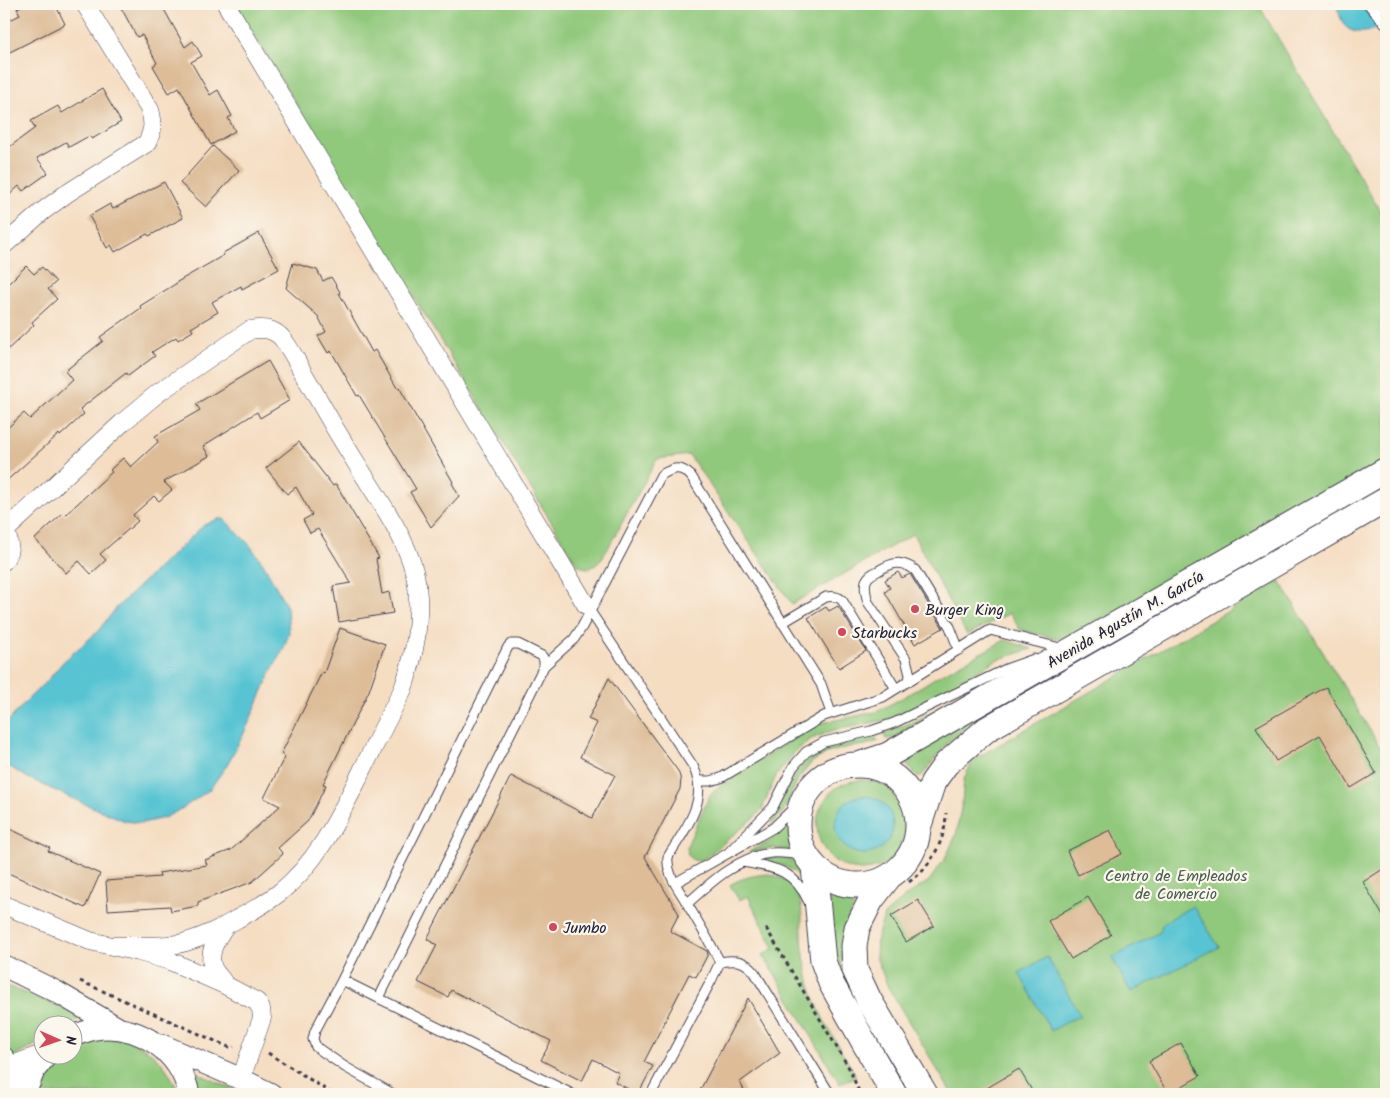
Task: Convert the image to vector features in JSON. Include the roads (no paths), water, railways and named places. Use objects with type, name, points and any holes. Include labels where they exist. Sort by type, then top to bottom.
[{"type":"main road","name":"Avenida Agustín M. García","points":[[861,764],[888,755],[1386,470]]},
{"type":"main road","name":"Avenida Agustín M. García","points":[[918,828],[933,782],[946,764],[987,729],[1386,500]]},
{"type":"main road","points":[[894,1094],[832,983],[824,961],[810,862],[798,837],[798,818],[802,800],[812,785],[826,773],[843,766],[861,764],[879,768],[896,777],[909,792],[916,809],[918,828],[914,848],[903,865],[896,881],[871,900],[857,928],[854,946],[855,970],[870,1000],[925,1094]]},
{"type":"main road","points":[[810,862],[831,879],[845,884],[860,885],[896,881]]},
{"type":"street","points":[[4,245],[66,194],[147,143],[153,130],[150,110],[85,4]]},
{"type":"street","points":[[226,4],[588,608]]},
{"type":"street","points":[[1370,4],[1386,24]]},
{"type":"street","points":[[4,561],[10,546],[4,531],[122,423],[158,393],[242,335],[258,328],[269,329],[280,336],[291,351],[333,425],[398,530],[410,560],[416,584],[418,610],[417,640],[411,666],[403,689],[337,820],[320,849],[300,873],[280,892],[225,926],[180,944],[113,946]]},
{"type":"street","points":[[4,905],[90,941],[170,961],[225,985],[257,1002],[261,1009],[262,1018],[241,1079]]},
{"type":"street","points":[[225,926],[215,941],[211,956],[214,968],[225,985]]},
{"type":"street","points":[[4,966],[55,991],[120,1029]]},
{"type":"street","points":[[82,1033],[94,1029],[120,1029],[136,1033],[271,1094]]},
{"type":"street","points":[[151,1040],[167,1052],[179,1068],[189,1094]]},
{"type":"street","points":[[25,1094],[5,1064],[32,1058]]},
{"type":"street","points":[[25,1094],[37,1066]]},
{"type":"lane","points":[[379,998],[544,666],[574,639],[582,627],[588,608],[661,475],[673,468],[685,470],[691,476],[821,684],[831,713]]},
{"type":"lane","points":[[908,681],[910,675],[906,658],[868,602],[865,591],[866,581],[870,576],[889,564],[908,565],[915,570],[950,627],[958,650]]},
{"type":"lane","points":[[782,623],[826,597],[838,597],[842,600],[896,689]]},
{"type":"lane","points":[[588,608],[693,766],[698,781],[696,807],[691,819],[668,857],[667,863],[675,884],[688,903],[720,962]]},
{"type":"lane","points":[[698,781],[710,781],[720,778],[824,716],[883,697],[990,630],[1064,649]]},
{"type":"lane","points":[[728,853],[773,807],[793,767],[806,752],[824,742],[871,731],[894,723],[1006,669],[1088,640]]},
{"type":"lane","points":[[393,1094],[316,1047],[313,1039],[315,1031],[508,647],[511,644],[518,644],[542,656],[544,666]]},
{"type":"lane","points":[[675,884],[773,828],[802,800]]},
{"type":"lane","points":[[688,903],[721,875],[742,862],[772,853],[810,862]]},
{"type":"lane","points":[[742,862],[775,868],[789,875],[806,897],[819,922]]},
{"type":"lane","points":[[720,962],[740,961],[750,966],[830,1094]]},
{"type":"lane","points":[[651,1094],[720,962]]},
{"type":"lane","points":[[342,980],[572,1094]]},
{"type":"water","points":[[1336,4],[1386,4],[1386,21],[1369,31],[1352,31],[1343,23]]},
{"type":"water","points":[[218,519],[224,519],[248,543],[263,563],[287,607],[289,633],[246,729],[227,765],[209,790],[183,808],[164,818],[142,823],[125,821],[28,778],[5,764],[4,726],[63,662],[97,632],[117,607],[204,525]]},
{"type":"water","points":[[858,796],[870,796],[885,804],[893,819],[893,831],[885,846],[870,854],[858,854],[843,846],[835,831],[835,819],[843,804]]},
{"type":"water","points":[[1193,906],[1219,947],[1131,992],[1112,958],[1160,932],[1163,923]]},
{"type":"water","points":[[1047,957],[1080,1015],[1051,1031],[1019,973]]},
{"type":"place","name":"Burger King","points":[[915,609]]},
{"type":"place","name":"Starbucks","points":[[842,632]]},
{"type":"place","name":"Jumbo","points":[[553,927]]},
{"type":"park label","name":"Centro de Empleados de Comercio","points":[[1176,884]]}]
